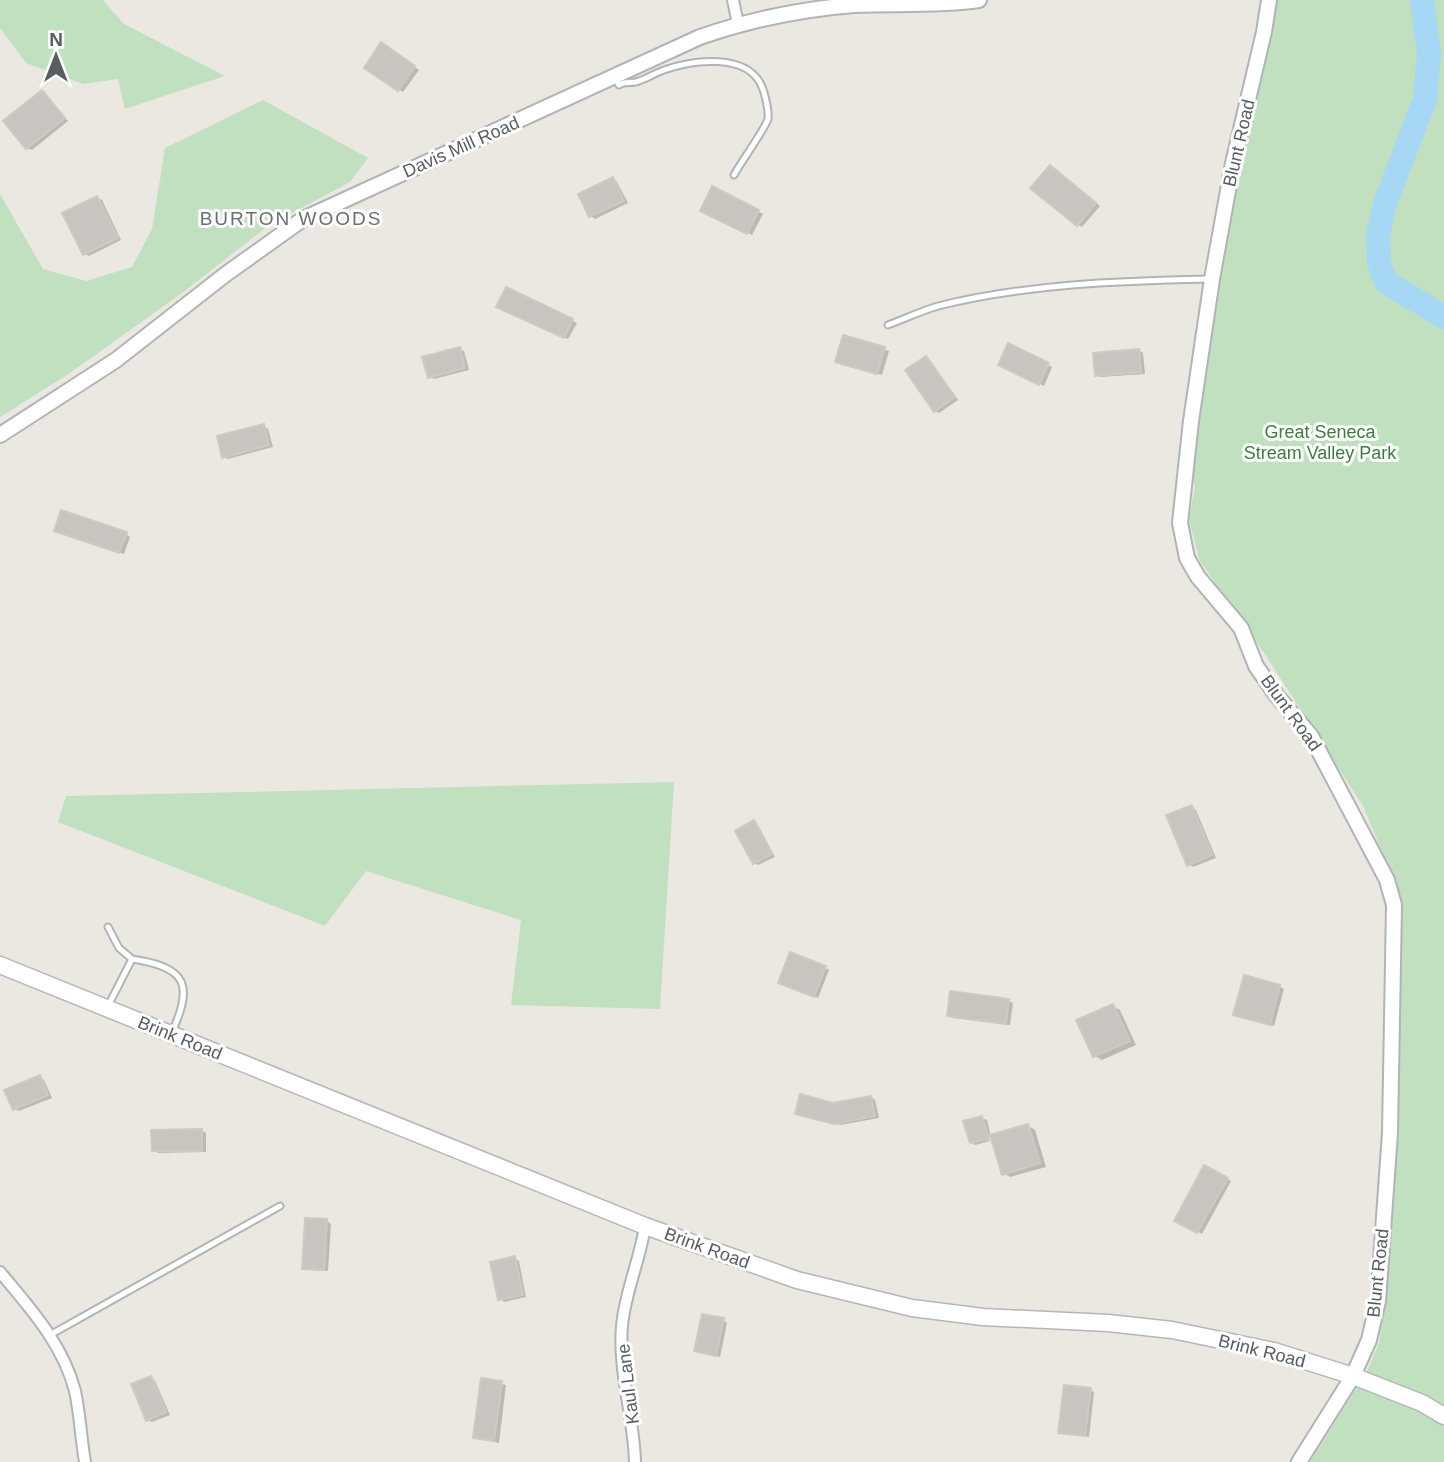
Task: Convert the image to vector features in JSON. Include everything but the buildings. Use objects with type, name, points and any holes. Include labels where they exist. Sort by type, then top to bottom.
[{"type":"main road","name":"Brink Road","points":[[0,965],[645,1226],[797,1280],[912,1308],[983,1317],[1108,1323],[1172,1330],[1274,1351],[1353,1376],[1422,1403],[1444,1416]]},
{"type":"street","points":[[733,0],[738,24]]},
{"type":"street","name":"Davis Mill Road","points":[[0,435],[116,359],[226,274],[303,219],[700,37],[738,24],[853,5],[979,0]]},
{"type":"street","name":"Blunt Road","points":[[1269,0],[1233,163],[1212,279],[1191,421],[1180,523],[1187,558],[1198,577],[1241,628],[1256,666],[1311,736],[1387,880],[1394,905],[1390,1133],[1378,1301],[1369,1340],[1353,1376],[1299,1462]]},
{"type":"street","name":"Kaul Lane","points":[[635,1462],[634,1437],[622,1365],[622,1327],[627,1294],[641,1254],[645,1226]]},
{"type":"street","points":[[0,1272],[43,1324],[62,1355],[75,1391],[85,1462]]},
{"type":"lane","points":[[614,77],[619,85],[623,82],[638,82],[664,70],[705,63],[741,65],[751,71],[760,81],[764,92],[768,118],[734,175]]},
{"type":"lane","points":[[888,325],[936,307],[998,295],[1110,282],[1212,279]]},
{"type":"lane","points":[[108,927],[119,948],[132,959],[163,966],[180,979],[185,1000],[171,1035]]},
{"type":"lane","points":[[107,1008],[132,959]]},
{"type":"lane","points":[[50,1335],[280,1206]]},
{"type":"green space","points":[[0,0],[103,0],[124,24],[225,76],[125,109],[118,79],[83,84],[26,63],[0,28]]},
{"type":"green space","name":"Great Seneca Stream Valley Park","points":[[1278,0],[1444,0],[1444,1462],[1310,1462],[1367,1371],[1379,1343],[1385,1299],[1398,1067],[1401,897],[1363,806],[1264,653],[1200,561],[1189,521],[1195,486],[1190,478],[1229,203]]},
{"type":"green space","points":[[263,100],[368,158],[350,182],[268,226],[182,293],[70,373],[0,417],[0,194],[43,269],[86,281],[132,267],[152,229],[165,148]]},
{"type":"green space","points":[[674,782],[660,1009],[511,1005],[521,920],[366,871],[325,926],[58,822],[66,796]]},
{"type":"waterway","points":[[1422,0],[1429,54],[1425,99],[1385,203],[1378,235],[1379,263],[1386,282],[1444,317]]},
{"type":"district","name":"BURTON WOODS","points":[[291,218]]}]
